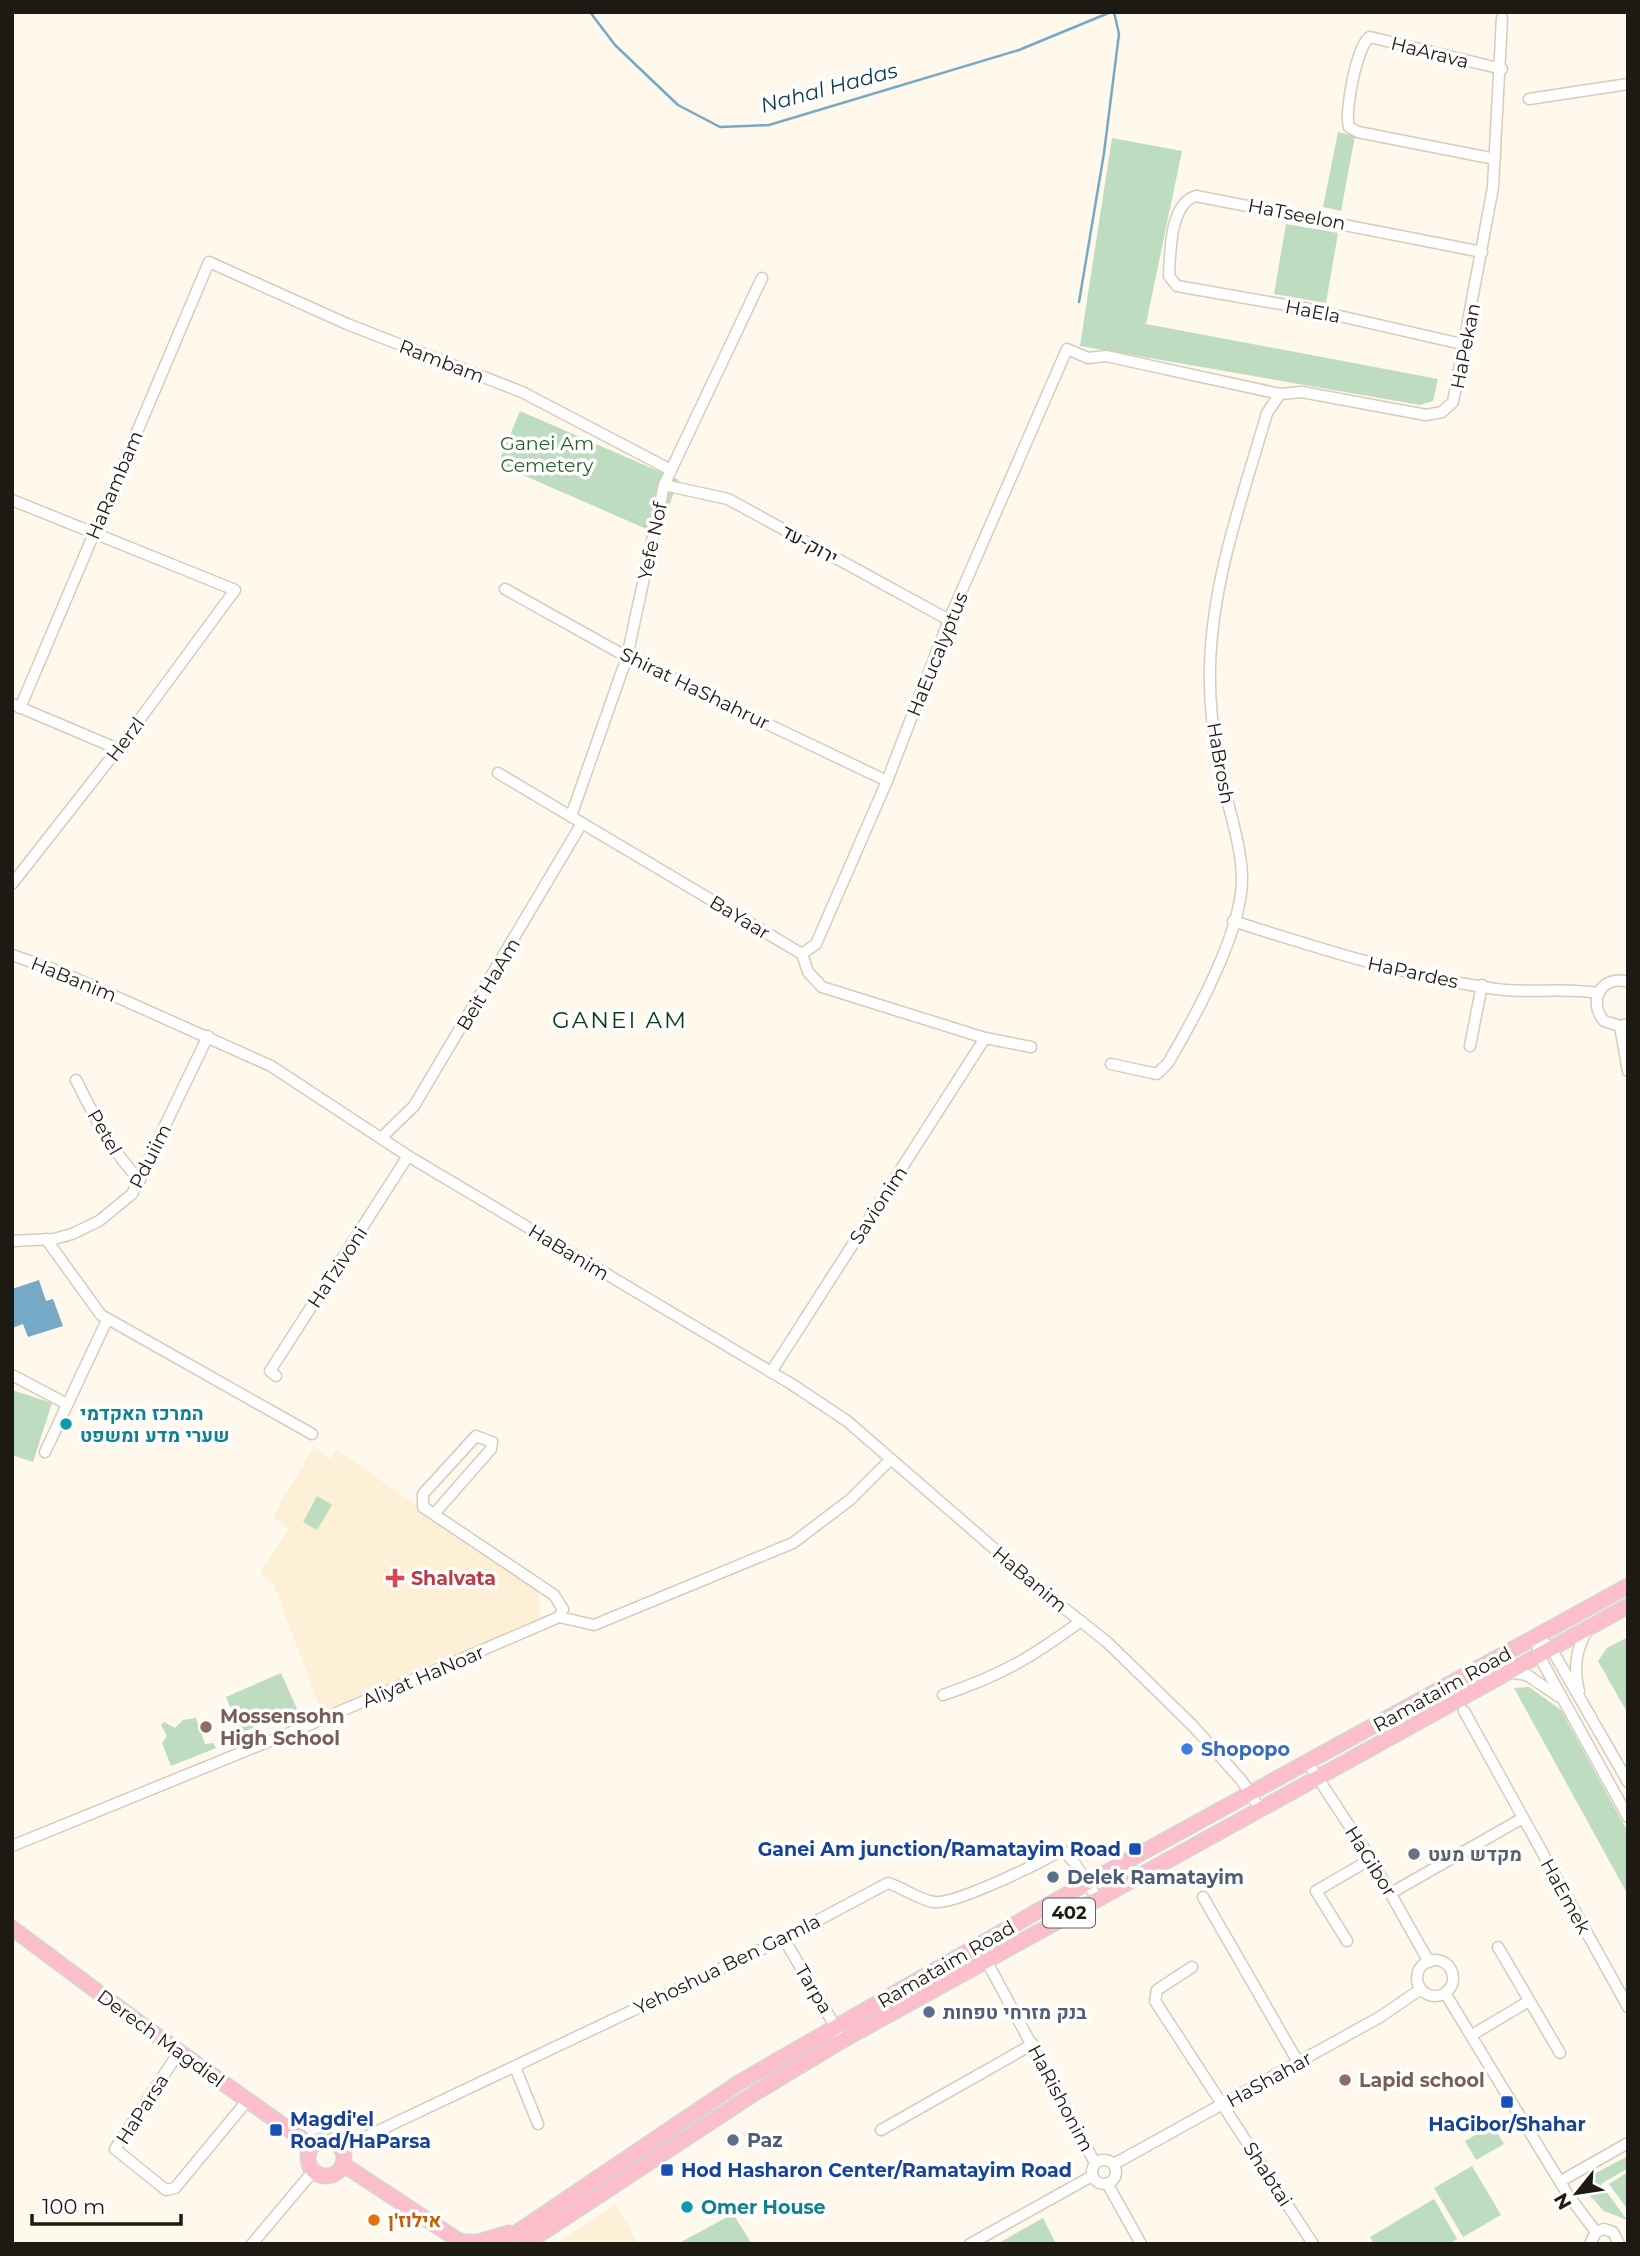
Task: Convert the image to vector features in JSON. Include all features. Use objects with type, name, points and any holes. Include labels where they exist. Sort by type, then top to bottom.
[{"type":"main road","name":"Ramataim Road","points":[[500,2244],[740,2082],[836,2026],[1085,1884],[1628,1586]]},
{"type":"main road","name":"Ramataim Road","points":[[525,2244],[755,2093],[843,2040],[1628,1605]]},
{"type":"main road","name":"Derech Magdiel","points":[[12,1928],[179,2052],[312,2146]]},
{"type":"main road","points":[[322,2140],[340,2149],[346,2157],[344,2165],[331,2176],[314,2169],[307,2159],[312,2146],[322,2140]]},
{"type":"main road","points":[[344,2165],[461,2243],[492,2239],[524,2227]]},
{"type":"street","name":"HaPekan","points":[[1067,349],[1088,358],[1106,356],[1280,394],[1302,392],[1435,414],[1448,408],[1457,394],[1495,159],[1502,69],[1502,18]]},
{"type":"street","name":"HaArava","points":[[1495,159],[1349,127],[1347,115],[1360,46],[1370,37],[1502,69]]},
{"type":"street","points":[[1529,99],[1628,84]]},
{"type":"street","name":"HaTseelon","points":[[1169,271],[1180,207],[1184,201],[1196,196],[1482,252]]},
{"type":"street","name":"Rambam","points":[[209,262],[347,324],[522,392],[671,470]]},
{"type":"street","name":"HaRambam","points":[[118,749],[16,706],[94,533],[209,262]]},
{"type":"street","name":"HaEla","points":[[1169,271],[1171,282],[1183,288],[1309,309],[1465,345]]},
{"type":"street","name":"Yefe Nof","points":[[571,816],[627,657],[664,485],[762,278]]},
{"type":"street","name":"HaEucalyptus","points":[[802,954],[816,944],[887,781],[949,620],[1067,349]]},
{"type":"street","name":"HaBrosh","points":[[1111,1064],[1157,1074],[1168,1063],[1216,971],[1233,921],[1242,878],[1238,844],[1215,748],[1210,688],[1213,628],[1227,552],[1263,426],[1272,402],[1280,394]]},
{"type":"street","name":"ירוק-עד","points":[[664,485],[728,499],[949,620]]},
{"type":"street","points":[[12,500],[94,533]]},
{"type":"street","name":"Herzl","points":[[12,884],[118,749],[234,590],[94,533]]},
{"type":"street","name":"Shirat HaShahrur","points":[[505,589],[627,657],[887,781]]},
{"type":"street","name":"BaYaar","points":[[498,773],[802,954],[808,972],[822,987],[985,1038],[1031,1047]]},
{"type":"street","name":"Beit HaAm","points":[[382,1137],[414,1106],[582,823]]},
{"type":"street","name":"HaPardes","points":[[1233,921],[1328,952],[1402,971],[1497,989],[1568,988],[1597,993]]},
{"type":"street","name":"HaBanim","points":[[12,955],[61,972],[271,1066],[408,1156],[771,1372],[848,1421],[890,1460],[1107,1642],[1192,1726],[1252,1793],[1261,1809]]},
{"type":"street","points":[[1628,982],[1612,981],[1597,993],[1599,1015],[1609,1024],[1624,1025],[1628,1071]]},
{"type":"street","points":[[1470,1046],[1482,985]]},
{"type":"street","name":"Pduiim","points":[[12,1241],[72,1234],[99,1221],[132,1194],[208,1036]]},
{"type":"street","name":"Savionim","points":[[771,1372],[985,1038]]},
{"type":"street","name":"Petel","points":[[76,1080],[103,1135],[122,1161],[141,1180]]},
{"type":"street","name":"HaTzivoni","points":[[276,1376],[270,1371],[408,1156]]},
{"type":"street","points":[[46,1239],[107,1320],[312,1434]]},
{"type":"street","points":[[45,1452],[107,1320]]},
{"type":"street","points":[[12,1375],[67,1404]]},
{"type":"street","points":[[434,1514],[491,1449],[492,1442],[476,1436],[423,1494],[423,1507],[554,1595],[563,1609],[559,1617],[594,1625],[793,1543],[851,1499],[890,1460]]},
{"type":"street","name":"Aliyat HaNoar","points":[[12,1846],[304,1727],[559,1617]]},
{"type":"street","points":[[943,1695],[992,1678],[1033,1656],[1081,1621]]},
{"type":"street","points":[[1583,1704],[1575,1670],[1577,1654],[1589,1627]]},
{"type":"street","points":[[1536,1637],[1583,1704],[1628,1782]]},
{"type":"street","points":[[1544,1651],[1564,1702],[1628,1817]]},
{"type":"street","points":[[1505,1672],[1527,1675],[1549,1688],[1564,1702]]},
{"type":"street","name":"HaEmek","points":[[1464,1711],[1628,2007]]},
{"type":"street","name":"HaGibor","points":[[1308,1763],[1371,1859],[1429,1962]]},
{"type":"street","points":[[1391,1893],[1523,1818]]},
{"type":"street","name":"Yehoshua Ben Gamla","points":[[340,2149],[784,1938],[888,1883],[934,1902],[948,1902],[967,1896],[1062,1850],[1072,1857],[1085,1884],[1097,1897]]},
{"type":"street","points":[[1347,1941],[1316,1891],[1371,1859]]},
{"type":"street","points":[[1203,1897],[1298,2062]]},
{"type":"street","name":"Tarpa","points":[[784,1938],[843,2040]]},
{"type":"street","points":[[1498,1947],[1560,2053]]},
{"type":"street","name":"HaRishonim","points":[[986,1959],[1095,2163]]},
{"type":"street","points":[[1429,1962],[1446,1964],[1452,1973],[1452,1984],[1446,1993],[1435,1996],[1421,1989],[1418,1973],[1429,1962]]},
{"type":"street","name":"Shabtai","points":[[1192,1967],[1157,1990],[1155,2001],[1313,2244]]},
{"type":"street","name":"HaShahar","points":[[1114,2164],[1380,2017],[1421,1989]]},
{"type":"street","points":[[1446,1993],[1561,2181],[1596,2232]]},
{"type":"street","points":[[1472,2035],[1529,2001]]},
{"type":"street","points":[[881,2130],[1033,2044]]},
{"type":"street","name":"HaParsa","points":[[179,2052],[115,2149],[166,2190],[175,2188],[247,2101]]},
{"type":"street","points":[[515,2067],[538,2124]]},
{"type":"street","points":[[1561,2181],[1628,2143]]},
{"type":"street","points":[[970,2244],[1092,2176],[1095,2163],[1103,2160],[1114,2164],[1115,2175],[1107,2183],[1100,2183],[1092,2176]]},
{"type":"street","points":[[252,2244],[314,2169]]},
{"type":"street","points":[[1107,2183],[1141,2244]]},
{"type":"street","points":[[1596,2232],[1609,2230],[1616,2235],[1619,2244]]},
{"type":"street","points":[[1590,2244],[1596,2232]]},
{"type":"shaded area","name":"Shalvata","points":[[314,1447],[331,1459],[336,1450],[538,1588],[541,1621],[323,1715],[273,1583],[260,1573],[289,1529],[273,1516]]},
{"type":"shaded area","points":[[616,2204],[638,2244],[555,2244]]},
{"type":"green space","points":[[1338,132],[1355,136],[1341,211],[1323,207]]},
{"type":"green space","points":[[1112,138],[1182,151],[1146,324],[1438,379],[1433,401],[1420,405],[1080,346]]},
{"type":"green space","points":[[1286,224],[1338,233],[1326,303],[1274,294]]},
{"type":"green space","name":"Ganei Am Cemetery","points":[[520,411],[679,480],[658,534],[498,464]]},
{"type":"green space","points":[[12,1390],[52,1403],[33,1462],[12,1455]]},
{"type":"green space","points":[[317,1496],[332,1505],[317,1530],[303,1522]]},
{"type":"green space","points":[[1628,1637],[1628,1714],[1598,1661],[1607,1648]]},
{"type":"green space","points":[[281,1673],[297,1709],[241,1733],[226,1697]]},
{"type":"green space","points":[[1529,1687],[1561,1710],[1628,1832],[1628,1895],[1514,1688]]},
{"type":"green space","points":[[196,1718],[205,1744],[213,1743],[216,1748],[171,1766],[162,1743],[167,1736],[161,1725],[164,1722],[175,1728],[183,1720]]},
{"type":"green space","points":[[1493,2125],[1504,2144],[1476,2160],[1465,2141]]},
{"type":"green space","points":[[1628,2156],[1628,2168],[1601,2184],[1627,2220],[1604,2211],[1580,2185],[1583,2180]]},
{"type":"green space","points":[[1472,2166],[1501,2215],[1463,2237],[1434,2188]]},
{"type":"green space","points":[[1628,2172],[1628,2210],[1609,2184]]},
{"type":"green space","points":[[1434,2199],[1457,2239],[1449,2244],[1374,2244],[1370,2237]]},
{"type":"green space","points":[[733,2214],[752,2244],[679,2244],[679,2243]]},
{"type":"green space","points":[[1043,2218],[1056,2244],[997,2244]]},
{"type":"water","points":[[39,1280],[46,1301],[53,1299],[63,1326],[28,1337],[23,1324],[12,1328],[12,1289]]},
{"type":"waterway","name":"Nahal Hadas","points":[[590,12],[615,45],[678,105],[720,127],[769,125],[1019,50],[1111,12]]},
{"type":"waterway","points":[[1079,302],[1104,153],[1119,34],[1114,12]]},
{"type":"place","name":"המרכז האקדמי שערי מדע ומשפט","points":[[66,1424]]},
{"type":"place","name":"Shalvata","points":[[395,1578]]},
{"type":"place","name":"Mossensohn High School","points":[[206,1727]]},
{"type":"place","name":"Shopopo","points":[[1187,1749]]},
{"type":"place","name":"Ganei Am junction/Ramatayim Road","points":[[1135,1849]]},
{"type":"place","name":"מקדש מעט","points":[[1414,1854]]},
{"type":"place","name":"Delek Ramatayim","points":[[1053,1877]]},
{"type":"place","name":"בנק מזרחי טפחות","points":[[929,2012]]},
{"type":"place","name":"Lapid school","points":[[1345,2080]]},
{"type":"place","name":"HaGibor/Shahar","points":[[1507,2102]]},
{"type":"place","name":"Magdi'el Road/HaParsa","points":[[276,2130]]},
{"type":"place","name":"Paz","points":[[733,2140]]},
{"type":"place","name":"Hod Hasharon Center/Ramatayim Road","points":[[667,2170]]},
{"type":"place","name":"Omer House","points":[[687,2207]]},
{"type":"place","name":"אילוז'ן","points":[[374,2220]]},
{"type":"district","name":"GANEI AM","points":[[620,1020]]}]
